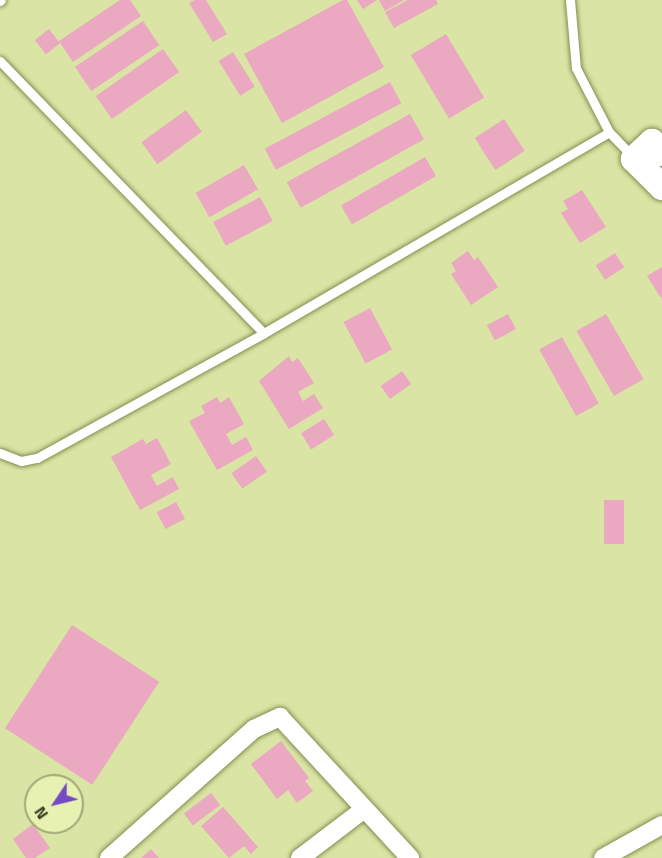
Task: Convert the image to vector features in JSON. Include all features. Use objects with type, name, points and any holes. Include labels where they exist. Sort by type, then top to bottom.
[{"type":"main road","points":[[649,151],[662,187]]},
{"type":"street","points":[[109,858],[254,729],[280,717],[363,810],[410,858]]},
{"type":"street","points":[[300,858],[363,810]]},
{"type":"street","points":[[603,858],[662,825]]},
{"type":"lane","points":[[570,0],[576,68],[609,132],[649,151]]},
{"type":"lane","points":[[0,60],[264,333]]},
{"type":"lane","points":[[0,453],[21,461],[37,458],[264,333],[609,132]]},
{"type":"building","points":[[120,0],[130,0],[141,16],[73,62],[59,41]]},
{"type":"building","points":[[195,0],[206,0],[227,34],[213,42],[189,3]]},
{"type":"building","points":[[343,0],[347,0],[384,67],[282,123],[244,54]]},
{"type":"building","points":[[357,0],[377,0],[363,9]]},
{"type":"building","points":[[379,0],[404,0],[385,11]]},
{"type":"building","points":[[408,0],[436,0],[438,4],[394,28],[385,12]]},
{"type":"building","points":[[143,21],[159,45],[91,91],[75,67]]},
{"type":"building","points":[[49,29],[60,43],[46,54],[35,40]]},
{"type":"building","points":[[446,34],[484,97],[449,119],[411,55]]},
{"type":"building","points":[[163,49],[179,72],[112,119],[96,96]]},
{"type":"building","points":[[233,52],[255,87],[240,96],[219,61]]},
{"type":"building","points":[[390,82],[401,103],[276,170],[265,149]]},
{"type":"building","points":[[186,110],[202,132],[157,164],[142,142]]},
{"type":"building","points":[[410,114],[424,139],[301,208],[287,182]]},
{"type":"building","points":[[504,119],[525,151],[495,170],[475,138]]},
{"type":"building","points":[[425,157],[436,176],[352,225],[341,206]]},
{"type":"building","points":[[244,165],[258,189],[210,217],[196,193]]},
{"type":"building","points":[[582,190],[606,227],[580,243],[561,213],[568,209],[563,201]]},
{"type":"building","points":[[260,197],[273,221],[226,246],[213,222]]},
{"type":"building","points":[[468,251],[474,260],[478,257],[498,287],[471,305],[451,274],[456,271],[451,263]]},
{"type":"building","points":[[615,253],[624,267],[605,280],[596,266]]},
{"type":"building","points":[[662,267],[662,297],[661,298],[647,276]]},
{"type":"building","points":[[370,308],[392,349],[366,364],[344,322]]},
{"type":"building","points":[[508,314],[516,329],[495,340],[487,325]]},
{"type":"building","points":[[606,314],[644,379],[614,396],[577,331]]},
{"type":"building","points":[[562,337],[599,403],[576,416],[539,350]]},
{"type":"building","points":[[289,356],[292,362],[298,358],[314,383],[298,392],[303,401],[314,394],[323,408],[289,429],[259,381]]},
{"type":"building","points":[[402,371],[411,384],[390,399],[381,386]]},
{"type":"building","points":[[217,397],[220,403],[229,397],[244,424],[226,434],[232,445],[246,437],[253,450],[217,470],[189,421],[205,413],[201,406]]},
{"type":"building","points":[[324,419],[334,435],[311,449],[301,433]]},
{"type":"building","points":[[157,438],[171,464],[151,475],[157,486],[173,477],[179,489],[140,510],[111,457],[143,439],[146,444]]},
{"type":"building","points":[[256,456],[267,472],[242,489],[231,473]]},
{"type":"building","points":[[604,500],[624,500],[624,544],[604,544]]},
{"type":"building","points":[[176,502],[185,519],[165,529],[157,512]]},
{"type":"building","points":[[72,625],[159,682],[92,785],[84,779],[84,774],[76,774],[5,728]]},
{"type":"building","points":[[281,741],[309,778],[305,781],[313,791],[297,803],[288,790],[277,799],[251,764]]},
{"type":"building","points":[[211,793],[220,805],[193,825],[184,813]]},
{"type":"building","points":[[223,807],[258,847],[251,854],[244,846],[229,858],[201,826]]},
{"type":"building","points":[[24,831],[24,834],[40,834],[50,848],[35,858],[26,858],[13,839]]},
{"type":"building","points":[[151,849],[159,858],[141,858]]}]
